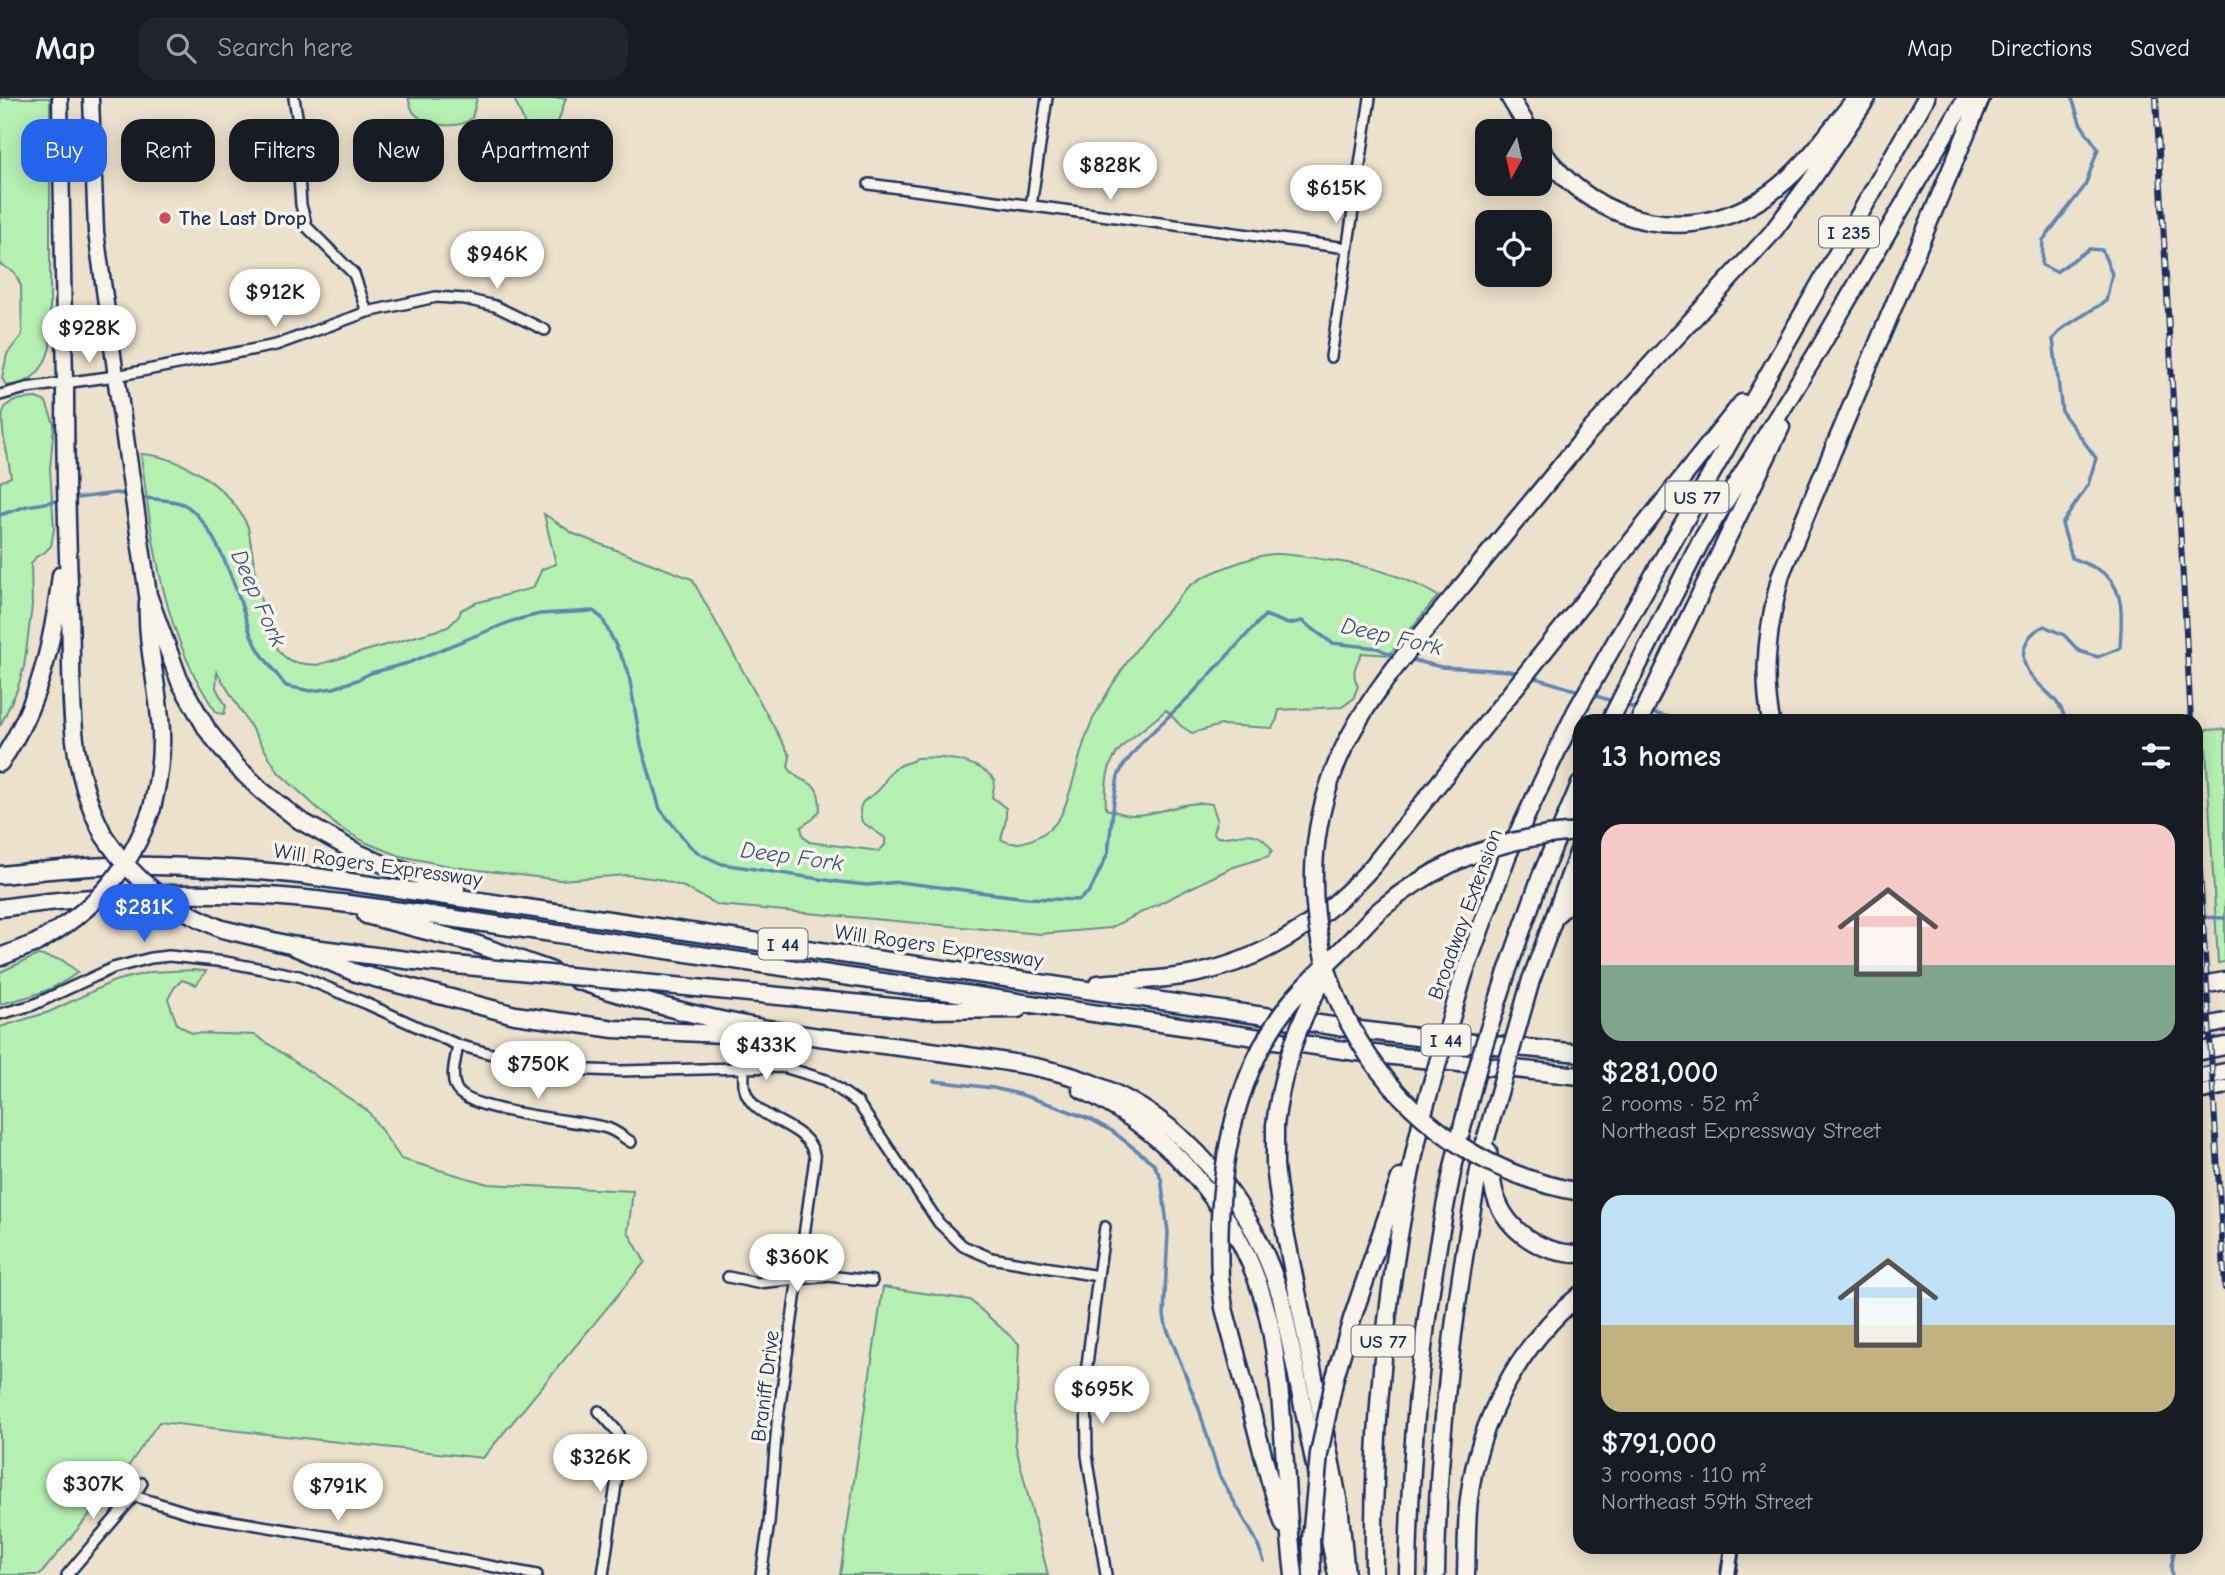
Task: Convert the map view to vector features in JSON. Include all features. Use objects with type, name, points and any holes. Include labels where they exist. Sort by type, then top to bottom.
[{"type":"highway","points":[[1510,98],[1523,119]]},
{"type":"highway","points":[[1552,163],[1583,194],[1628,216],[1650,221],[1697,223],[1739,211],[1778,187],[1812,153],[1856,98]]},
{"type":"highway","points":[[1573,1191],[1515,1175],[1443,1135],[1401,1097],[1357,1040],[1334,989],[1319,934],[1314,894],[1315,854],[1321,814],[1345,745],[1382,686],[1588,433],[1710,304],[1771,234],[1867,98]]},
{"type":"highway","name":"I 235","points":[[1772,366],[1926,98]]},
{"type":"highway","name":"I 235","points":[[1816,354],[1966,98]]},
{"type":"highway","points":[[1770,714],[1766,680],[1770,625],[1781,573],[1981,98]]},
{"type":"highway","points":[[1643,714],[1816,354]]},
{"type":"highway","name":"US 77","points":[[1614,714],[1701,541],[1816,354]]},
{"type":"highway","points":[[1068,986],[1195,973],[1245,958],[1286,939],[1325,912],[1356,885],[1772,366]]},
{"type":"highway","name":"Broadway Extension","points":[[1575,714],[1772,366]]},
{"type":"highway","points":[[116,376],[148,594],[171,662],[194,708],[217,744],[262,791],[299,820],[383,864],[498,902]]},
{"type":"highway","points":[[65,383],[66,528],[75,746],[83,788],[104,836],[132,871],[159,896],[177,908],[222,929],[290,945],[414,961],[921,1010],[1070,1009]]},
{"type":"highway","points":[[0,763],[24,724],[42,678],[56,613],[66,528]]},
{"type":"highway","points":[[0,957],[36,943],[80,916],[109,887],[134,850],[152,808],[162,750],[159,708],[147,628],[148,594]]},
{"type":"highway","name":"Broadway Extension","points":[[1374,1575],[1374,1476],[1383,1342],[1397,1241],[1424,1110],[1464,974],[1508,855],[1553,755],[1573,718]]},
{"type":"highway","name":"US 77","points":[[1408,1575],[1413,1439],[1423,1343],[1437,1247],[1461,1132],[1482,1051],[1507,972],[1541,876],[1573,800]]},
{"type":"highway","points":[[1290,1544],[1270,1481],[1224,1308],[1220,1277],[1218,1236],[1223,1179],[1240,1102],[1273,1027],[1290,1003],[1379,911],[1411,886],[1446,865],[1483,849],[1540,835],[1573,833]]},
{"type":"highway","name":"Will Rogers Expressway","points":[[0,875],[128,866],[232,869],[309,876],[1402,1035],[1573,1052]]},
{"type":"highway","points":[[1438,1575],[1436,1545],[1439,1468],[1449,1354],[1460,1274],[1486,1138],[1531,980],[1573,866]]},
{"type":"highway","name":"Will Rogers Expressway","points":[[0,908],[111,897],[177,894],[304,899],[423,914],[1356,1052],[1573,1075]]},
{"type":"highway","points":[[304,899],[473,943],[619,994],[669,1008],[815,1036],[1034,1066],[1118,1094],[1157,1119],[1214,1169],[1263,1245],[1281,1297],[1337,1575]]},
{"type":"highway","points":[[1553,918],[1573,900]]},
{"type":"highway","points":[[1346,1575],[1339,1504],[1280,1206],[1275,1166],[1275,1125],[1281,1083],[1298,1030],[1337,957],[1352,939]]},
{"type":"highway","points":[[290,945],[356,973],[515,1015],[614,1029],[815,1036]]},
{"type":"highway","points":[[2203,985],[2225,981]]},
{"type":"highway","points":[[2203,1027],[2225,1022]]},
{"type":"highway","points":[[2203,1051],[2225,1046]]},
{"type":"highway","points":[[1034,1066],[1115,1108],[1162,1143],[1199,1179],[1248,1254],[1267,1312],[1275,1354],[1288,1478],[1294,1575]]},
{"type":"highway","points":[[2203,1077],[2225,1072]]},
{"type":"highway","points":[[1312,1575],[1311,1539],[1319,1454],[1335,1377],[1352,1319],[1424,1110]]},
{"type":"highway","points":[[1486,1138],[1494,1191],[1510,1223],[1541,1247],[1573,1254]]},
{"type":"highway","points":[[1468,1575],[1469,1499],[1486,1428],[1518,1366],[1539,1336],[1573,1301]]},
{"type":"main road","points":[[60,98],[65,383]]},
{"type":"main road","points":[[91,98],[96,232],[116,376]]},
{"type":"street","points":[[294,98],[300,134],[301,205],[307,227],[354,274],[367,312]]},
{"type":"street","points":[[1031,206],[1047,98]]},
{"type":"street","points":[[1331,357],[1370,98]]},
{"type":"street","points":[[869,184],[1348,248]]},
{"type":"street","points":[[0,396],[26,388],[116,376],[276,345],[367,312],[436,296],[495,306],[545,330]]},
{"type":"street","points":[[0,1014],[33,1005],[113,968],[169,956],[226,962],[299,976],[458,1045],[561,1069],[620,1072],[784,1067],[826,1080],[858,1103],[939,1223],[964,1245],[991,1258],[1098,1276]]},
{"type":"street","points":[[458,1045],[453,1076],[456,1089],[463,1097],[481,1104],[540,1117],[609,1129],[631,1142]]},
{"type":"street","name":"Braniff Drive","points":[[744,1068],[745,1090],[754,1107],[796,1131],[813,1149],[815,1158],[796,1279],[761,1575]]},
{"type":"street","points":[[2203,1092],[2225,1087]]},
{"type":"street","points":[[1105,1227],[1086,1373],[1087,1455],[1106,1575]]},
{"type":"street","points":[[728,1277],[757,1283],[829,1276],[872,1280]]},
{"type":"street","points":[[599,1411],[616,1430],[622,1443],[603,1575]]},
{"type":"street","points":[[68,1575],[142,1483]]},
{"type":"street","points":[[134,1496],[196,1515],[537,1575]]},
{"type":"street","points":[[1728,1575],[1731,1554]]},
{"type":"green space","points":[[0,98],[50,98],[50,119],[21,119],[21,182],[50,182],[50,347],[45,362],[36,375],[15,385],[6,385],[2,378],[7,354],[22,335],[21,286],[15,273],[0,264]]},
{"type":"green space","points":[[408,98],[477,98],[472,118],[458,119],[458,124],[444,125],[444,119],[422,119],[412,111]]},
{"type":"green space","points":[[514,98],[566,98],[559,119],[523,119]]},
{"type":"green space","points":[[36,398],[46,402],[54,424],[50,469],[54,529],[51,546],[31,564],[32,606],[24,667],[17,690],[0,726],[0,482],[11,477],[2,419],[9,403]]},
{"type":"green space","points":[[141,454],[157,456],[189,468],[218,487],[230,499],[248,527],[260,596],[271,634],[277,648],[285,657],[296,662],[317,665],[448,627],[461,610],[475,603],[533,588],[542,569],[556,564],[544,514],[574,534],[692,579],[790,756],[788,767],[817,791],[820,810],[801,827],[803,836],[809,842],[879,851],[885,845],[885,838],[862,822],[860,807],[878,791],[894,769],[916,758],[959,760],[988,773],[995,780],[992,797],[1006,808],[1001,839],[1016,843],[1025,842],[1049,829],[1060,817],[1065,806],[1089,729],[1111,688],[1138,646],[1183,593],[1208,575],[1257,557],[1289,555],[1371,568],[1412,582],[1438,596],[1389,655],[1362,653],[1355,670],[1358,686],[1353,699],[1342,707],[1279,710],[1272,728],[1221,725],[1192,733],[1166,710],[1128,741],[1113,760],[1108,772],[1106,809],[1143,815],[1192,804],[1212,804],[1217,819],[1213,833],[1217,837],[1253,835],[1266,842],[1272,850],[1269,856],[1231,868],[1110,928],[1040,934],[718,905],[684,887],[658,879],[627,875],[560,880],[454,867],[400,856],[367,843],[337,826],[279,773],[217,672],[216,688],[226,706],[224,714],[217,713],[199,684],[184,654],[163,589]]},
{"type":"green space","points":[[2225,729],[2225,962],[2218,963],[2205,730]]},
{"type":"green space","points":[[38,955],[62,960],[78,972],[51,988],[0,1004],[0,972]]},
{"type":"green space","points":[[206,971],[196,985],[182,980],[168,999],[177,1024],[192,1033],[255,1035],[368,1111],[401,1159],[488,1184],[633,1191],[628,1232],[645,1262],[483,1458],[159,1422],[123,1474],[40,1575],[0,1575],[0,1027],[49,1012],[114,981],[151,972]]},
{"type":"green space","points":[[883,1287],[970,1300],[1019,1344],[1015,1443],[1048,1575],[840,1575]]},
{"type":"waterway","points":[[2063,714],[2056,702],[2026,668],[2023,658],[2028,639],[2044,626],[2064,635],[2079,651],[2098,657],[2120,648],[2121,620],[2120,601],[2114,585],[2101,571],[2072,558],[2062,524],[2088,485],[2096,458],[2062,412],[2053,339],[2063,328],[2106,301],[2112,274],[2102,250],[2089,249],[2056,272],[2042,265],[2043,240],[2085,186],[2098,149],[2080,123],[2072,98]]},
{"type":"waterway","name":"Deep Fork","points":[[70,499],[116,493],[129,495]]},
{"type":"waterway","name":"Deep Fork","points":[[140,497],[183,504],[205,525],[224,559],[254,642],[286,686],[311,691],[334,688],[371,673],[408,663],[512,621],[540,614],[593,611],[602,618],[628,670],[641,745],[660,809],[690,846],[722,864],[839,882],[867,885],[899,882],[1027,898],[1079,900],[1090,891],[1108,853],[1118,776],[1123,766],[1142,742],[1191,695],[1265,615],[1288,624],[1302,621],[1332,643],[1377,648],[1397,657]]},
{"type":"waterway","name":"Deep Fork","points":[[0,515],[27,506],[63,500]]},
{"type":"waterway","name":"Deep Fork","points":[[1408,659],[1441,667],[1521,674]]},
{"type":"waterway","name":"Deep Fork","points":[[1529,676],[1582,692]]},
{"type":"waterway","name":"Deep Fork","points":[[1593,695],[1615,702]]},
{"type":"waterway","name":"Deep Fork","points":[[1623,704],[1639,710]]},
{"type":"waterway","name":"Deep Fork","points":[[1649,712],[1657,714]]},
{"type":"waterway","name":"Deep Fork","points":[[2203,917],[2225,918]]},
{"type":"waterway","points":[[934,1081],[993,1088],[1058,1107],[1112,1131],[1153,1163],[1161,1178],[1168,1232],[1164,1315],[1166,1326],[1199,1409],[1219,1475],[1256,1540],[1264,1561]]},
{"type":"waterway","points":[[2172,1575],[2174,1554]]},
{"type":"railway","points":[[2156,98],[2191,714]]},
{"type":"railway","points":[[2203,922],[2225,1288]]},
{"type":"place","name":"The Last Drop","points":[[165,218]]}]
